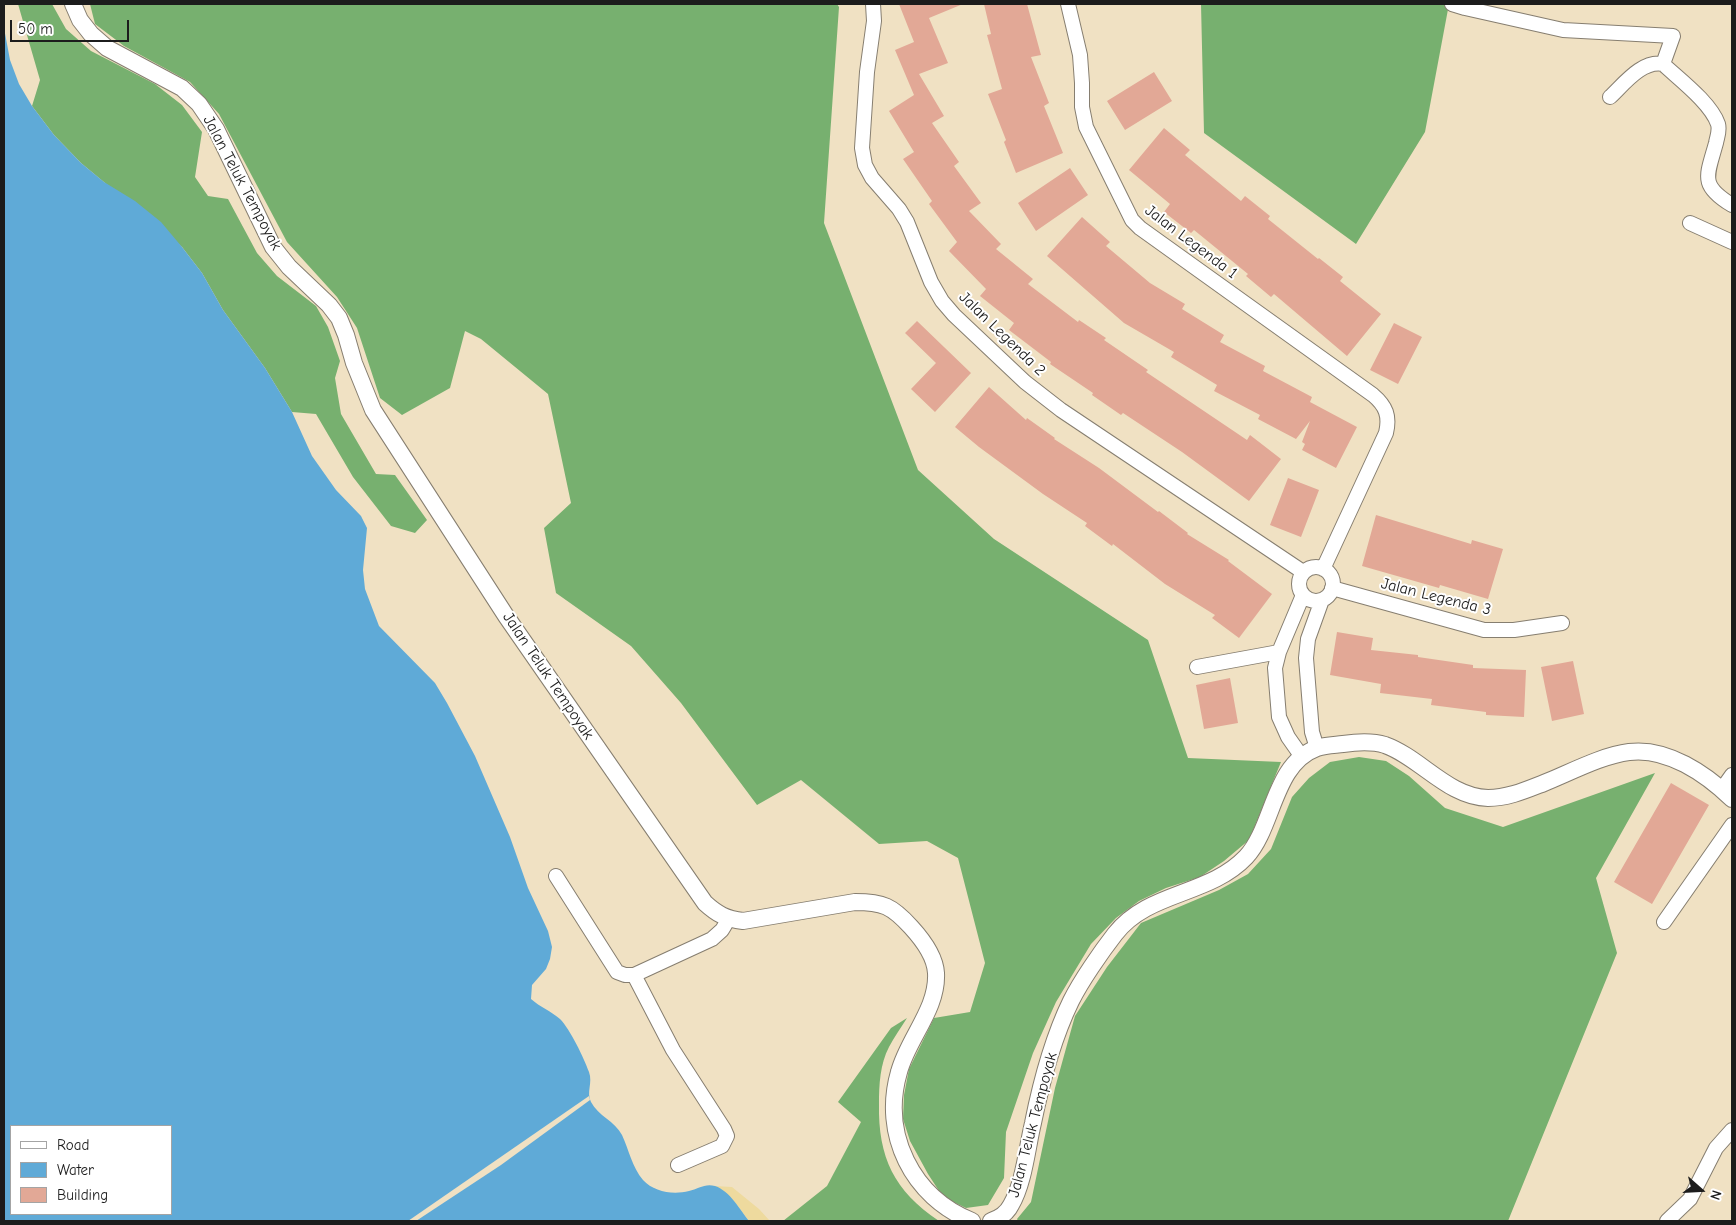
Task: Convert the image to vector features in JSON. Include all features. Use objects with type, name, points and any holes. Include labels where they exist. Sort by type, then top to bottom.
[{"type":"street","name":"Jalan Teluk Tempoyak","points":[[73,4],[80,20],[91,34],[108,48],[182,88],[199,104],[216,129],[273,247],[289,267],[330,304],[339,318],[373,410],[490,591],[705,903],[716,914],[728,920]]},
{"type":"street","name":"Jalan Legenda 2","points":[[873,4],[874,21],[867,72],[862,148],[865,165],[872,178],[899,209],[907,222],[931,282],[942,301],[954,315],[1025,382],[1061,410],[1303,572]]},
{"type":"street","name":"Jalan Legenda 1","points":[[1068,4],[1080,54],[1082,107],[1086,127],[1132,220],[1140,228],[1373,395],[1382,403],[1387,411],[1389,422],[1386,433],[1323,569]]},
{"type":"street","points":[[1452,4],[1563,30],[1674,36],[1663,64]]},
{"type":"street","points":[[1610,97],[1639,70],[1650,63],[1663,64],[1705,103],[1718,123],[1719,132],[1708,176],[1711,189],[1719,197],[1732,205]]},
{"type":"street","points":[[1690,223],[1732,242]]},
{"type":"street","points":[[1317,748],[1312,732],[1306,658],[1308,639],[1322,600],[1332,588],[1332,580],[1329,573],[1323,569],[1309,568],[1303,572],[1299,580],[1299,588],[1303,595],[1312,600],[1322,600]]},
{"type":"street","name":"Jalan Legenda 3","points":[[1332,588],[1484,630],[1514,630],[1562,623]]},
{"type":"street","points":[[1302,757],[1288,737],[1279,718],[1274,668],[1303,595]]},
{"type":"street","points":[[1197,667],[1279,652]]},
{"type":"street","name":"Jalan Teluk Tempoyak","points":[[991,1221],[1003,1215],[1011,1205],[1017,1192],[1041,1083],[1071,1001],[1115,934],[1128,919],[1144,908],[1209,883],[1232,870],[1248,855],[1290,769],[1302,757],[1317,748],[1359,742],[1382,744],[1402,753],[1455,789],[1470,795],[1486,798],[1502,797],[1522,792],[1610,756],[1629,752],[1650,752],[1670,757],[1688,766],[1727,794]]},
{"type":"street","points":[[1727,794],[1732,775]]},
{"type":"street","points":[[1664,922],[1732,825]]},
{"type":"street","points":[[556,876],[617,972],[625,975],[634,975],[712,939],[722,930],[728,920],[743,921],[854,902],[881,904],[900,916],[916,933],[931,955],[936,971],[936,984],[932,999],[899,1071],[894,1114],[896,1137],[903,1156],[915,1175],[928,1190],[945,1207],[959,1216],[972,1221]]},
{"type":"street","points":[[634,975],[673,1050],[727,1136],[722,1146],[678,1165]]},
{"type":"street","points":[[1667,1221],[1690,1199],[1716,1148],[1732,1130]]},
{"type":"green space","points":[[18,4],[52,4],[66,29],[91,51],[155,84],[182,105],[202,132],[195,177],[208,196],[228,199],[257,253],[277,276],[316,306],[328,327],[340,361],[335,378],[341,414],[376,474],[395,475],[427,520],[415,533],[391,526],[353,477],[316,414],[292,412],[265,368],[223,310],[202,273],[182,247],[81,163],[54,135],[32,106],[40,80]]},
{"type":"green space","points":[[90,4],[837,4],[839,7],[824,223],[918,470],[994,539],[1148,640],[1188,758],[1281,762],[1249,840],[1224,861],[1200,877],[1166,888],[1139,901],[1116,918],[1091,944],[1056,1002],[1033,1053],[1006,1132],[1004,1178],[988,1205],[966,1208],[943,1197],[910,1141],[903,1119],[904,1095],[909,1069],[934,1018],[970,1012],[985,963],[958,858],[927,841],[879,844],[801,780],[757,805],[681,703],[631,646],[556,593],[544,528],[571,503],[548,394],[481,339],[465,331],[450,388],[402,415],[380,398],[357,328],[337,297],[287,242],[219,114],[190,82],[124,46],[95,24]]},
{"type":"green space","points":[[1201,4],[1449,4],[1425,132],[1356,244],[1204,133]]},
{"type":"green space","points":[[1359,757],[1386,761],[1409,776],[1445,808],[1503,827],[1655,773],[1596,878],[1617,953],[1508,1221],[1018,1221],[1017,1219],[1031,1202],[1055,1088],[1075,1016],[1107,967],[1141,923],[1219,890],[1248,874],[1271,849],[1292,797],[1309,778],[1330,762]]},
{"type":"green space","points":[[907,1018],[889,1047],[882,1067],[879,1123],[886,1156],[900,1185],[923,1210],[939,1221],[783,1221],[827,1186],[861,1122],[838,1102],[891,1028]]},
{"type":"sand","points":[[714,1186],[732,1187],[759,1209],[770,1221],[749,1221],[729,1197]]},
{"type":"water","points":[[4,28],[10,60],[19,84],[32,106],[54,135],[81,163],[104,182],[135,201],[161,222],[182,247],[202,273],[223,310],[265,368],[292,412],[312,456],[336,490],[361,516],[367,528],[363,570],[365,589],[379,626],[435,683],[475,756],[510,837],[528,888],[548,931],[552,947],[546,969],[532,985],[531,999],[560,1019],[572,1036],[589,1072],[589,1095],[594,1107],[619,1130],[636,1170],[647,1184],[664,1192],[677,1193],[705,1186],[715,1186],[730,1196],[749,1221],[4,1221]]},
{"type":"pier","points":[[589,1096],[590,1100],[501,1165],[416,1221],[408,1221]]},
{"type":"building","points":[[899,4],[963,4],[929,18],[948,63],[919,74],[944,116],[932,123],[959,162],[954,166],[981,203],[969,211],[1001,244],[996,249],[1033,279],[1028,284],[1078,322],[1079,320],[1106,338],[1104,340],[1148,370],[1146,372],[1247,440],[1250,435],[1281,459],[1249,501],[1182,452],[1123,413],[1121,415],[1092,395],[1093,393],[1050,364],[1051,362],[1009,330],[1014,323],[980,296],[986,289],[949,251],[957,242],[929,204],[932,201],[903,159],[914,152],[889,111],[914,95],[895,50],[914,42]]},
{"type":"building","points":[[984,4],[1027,4],[1041,55],[1031,57],[1049,103],[1044,106],[1063,153],[1016,173],[1004,142],[1006,140],[988,94],[1002,89],[987,35],[991,34]]},
{"type":"building","points":[[1154,72],[1172,101],[1125,130],[1107,101]]},
{"type":"building","points":[[1164,128],[1190,150],[1185,155],[1241,201],[1245,196],[1270,216],[1268,219],[1343,277],[1340,281],[1381,314],[1347,356],[1274,294],[1271,297],[1246,276],[1248,274],[1194,230],[1191,233],[1164,212],[1170,204],[1129,170]]},
{"type":"building","points":[[1070,168],[1088,195],[1036,231],[1018,203]]},
{"type":"building","points":[[1082,217],[1110,242],[1106,246],[1150,283],[1185,304],[1182,309],[1224,335],[1220,342],[1265,366],[1263,371],[1312,397],[1310,402],[1357,427],[1336,468],[1302,450],[1305,444],[1302,442],[1310,421],[1296,439],[1258,419],[1260,415],[1214,391],[1217,385],[1171,357],[1174,352],[1124,323],[1047,256]]},
{"type":"building","points":[[917,321],[971,373],[935,412],[911,389],[936,363],[905,333]]},
{"type":"building","points":[[1394,323],[1422,337],[1398,384],[1370,370]]},
{"type":"building","points":[[989,387],[1026,420],[1027,418],[1054,439],[1099,468],[1159,511],[1187,534],[1229,560],[1272,594],[1239,638],[1212,618],[1215,615],[1165,584],[1113,544],[1112,546],[1085,526],[1087,523],[1043,494],[955,427]]},
{"type":"building","points":[[1288,478],[1319,490],[1301,537],[1270,525]]},
{"type":"building","points":[[1376,515],[1471,544],[1472,540],[1503,549],[1488,599],[1440,585],[1439,588],[1362,566]]},
{"type":"building","points":[[1337,632],[1373,638],[1371,650],[1418,655],[1418,657],[1473,665],[1473,668],[1526,670],[1524,717],[1486,715],[1486,712],[1431,705],[1432,699],[1380,693],[1381,684],[1330,675]]},
{"type":"building","points":[[1573,661],[1584,714],[1552,721],[1541,667]]},
{"type":"building","points":[[1230,678],[1238,723],[1204,729],[1196,685]]},
{"type":"building","points":[[1671,783],[1709,805],[1652,904],[1614,882]]}]
